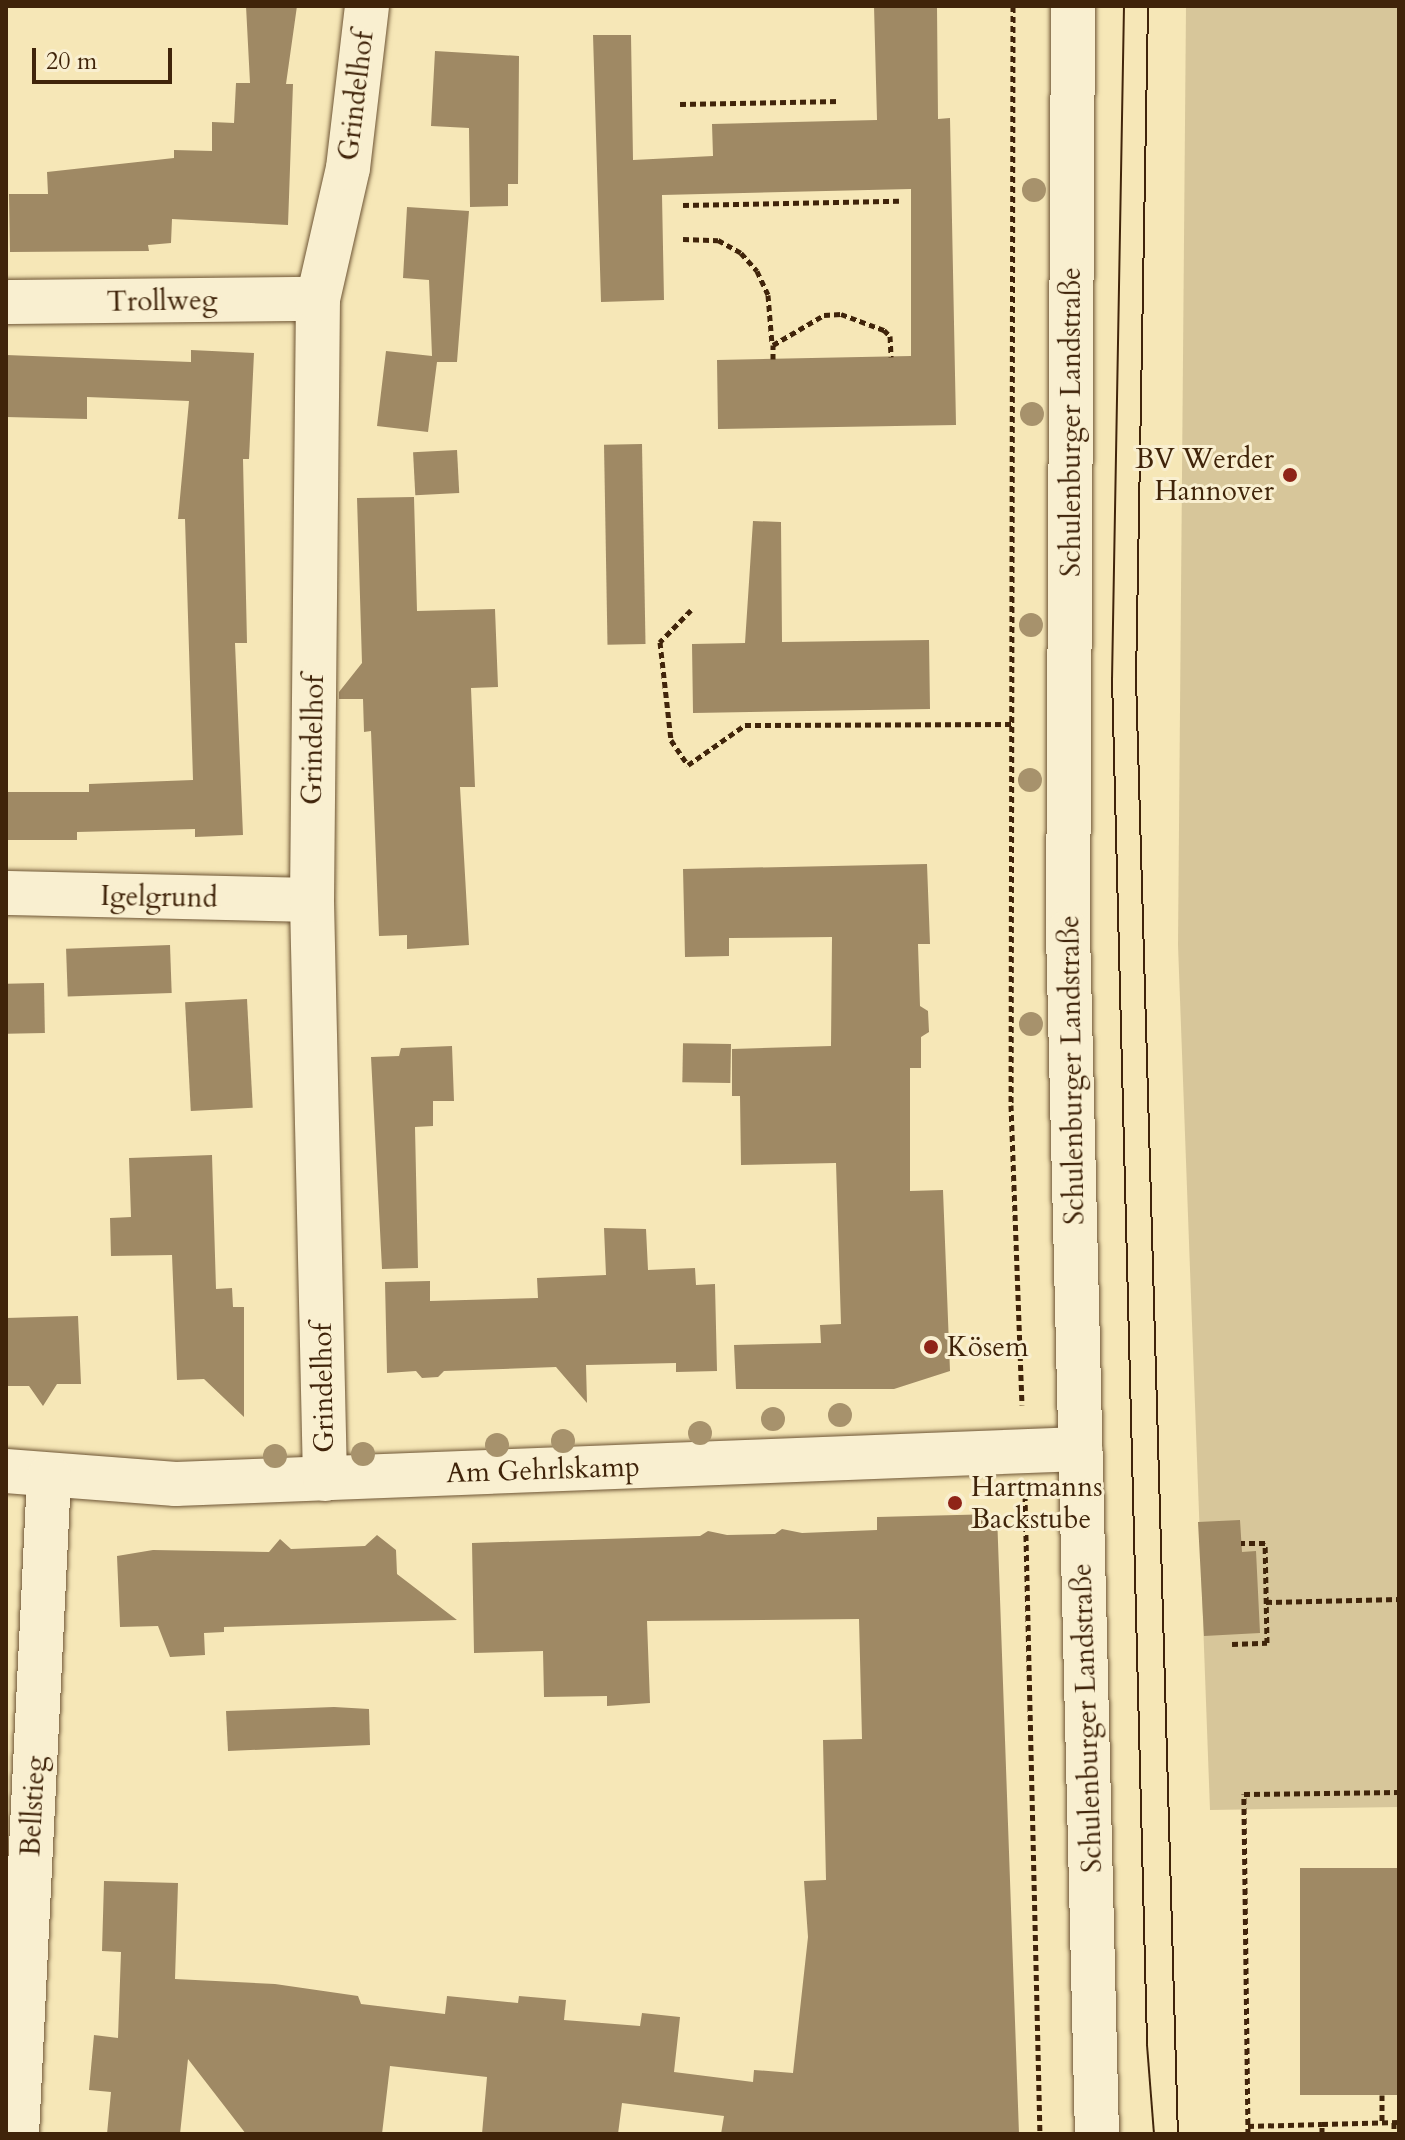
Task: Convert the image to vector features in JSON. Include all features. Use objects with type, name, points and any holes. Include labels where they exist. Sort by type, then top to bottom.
[{"type":"street","name":"Grindelhof","points":[[325,1479],[312,900],[318,299],[348,168],[367,6]]},
{"type":"street","name":"Schulenburger Landstraße","points":[[1073,6],[1068,932],[1097,2134]]},
{"type":"street","name":"Trollweg","points":[[6,302],[318,299]]},
{"type":"street","name":"Igelgrund","points":[[6,893],[312,900]]},
{"type":"street","name":"Am Gehrlskamp","points":[[6,1471],[49,1477],[176,1484],[1080,1449]]},
{"type":"street","name":"Bellstieg","points":[[17,2134],[49,1477]]},
{"type":"path","points":[[1013,6],[1011,1105],[1024,1451],[1040,2134]]},
{"type":"path","points":[[680,104],[840,101]]},
{"type":"path","points":[[683,205],[899,201]]},
{"type":"path","points":[[683,239],[718,240],[741,253],[757,271],[768,295],[773,359]]},
{"type":"path","points":[[773,345],[803,323],[841,314],[884,330],[890,336],[891,357]]},
{"type":"path","points":[[691,610],[660,642],[671,740],[688,765],[745,725],[1011,724]]},
{"type":"path","points":[[1232,1644],[1267,1643],[1265,1543],[1241,1543]]},
{"type":"path","points":[[1266,1602],[1399,1599]]},
{"type":"path","points":[[1248,2134],[1244,1794],[1399,1792]]},
{"type":"path","points":[[1382,2095],[1382,2123]]},
{"type":"path","points":[[1248,2126],[1396,2122],[1394,2134]]},
{"type":"path","points":[[1322,2124],[1322,2134]]},
{"type":"shaded area","name":"BV Werder Hannover","points":[[1186,6],[1399,6],[1399,1807],[1210,1810],[1178,945]]},
{"type":"building","points":[[246,6],[297,6],[286,84],[293,84],[288,225],[172,219],[171,243],[148,245],[149,251],[10,252],[9,194],[48,194],[47,172],[174,158],[174,150],[212,151],[212,122],[234,123],[236,83],[250,83]]},
{"type":"building","points":[[874,6],[937,6],[938,119],[950,118],[956,425],[718,429],[717,360],[911,356],[911,189],[662,195],[664,300],[601,302],[593,35],[631,35],[633,160],[713,156],[712,124],[877,120]]},
{"type":"building","points":[[435,51],[519,56],[518,184],[508,184],[508,206],[470,207],[469,128],[431,126]]},
{"type":"building","points":[[407,207],[469,211],[457,362],[437,362],[428,432],[377,426],[386,351],[432,356],[429,280],[403,278]]},
{"type":"building","points":[[191,350],[254,353],[249,459],[243,459],[247,643],[235,643],[243,835],[195,837],[195,829],[77,832],[77,840],[6,840],[6,792],[89,792],[89,784],[193,780],[185,519],[178,519],[189,401],[87,397],[87,419],[6,417],[6,355],[191,362]]},
{"type":"building","points":[[642,444],[645,644],[607,645],[604,445]]},
{"type":"building","points":[[457,450],[459,493],[415,495],[413,452]]},
{"type":"building","points":[[414,497],[417,611],[495,609],[498,687],[471,688],[475,787],[460,787],[469,945],[407,949],[407,935],[379,936],[371,731],[364,732],[363,699],[339,699],[339,692],[362,663],[357,498]]},
{"type":"building","points":[[753,521],[781,522],[782,642],[929,640],[930,709],[693,713],[692,644],[745,643]]},
{"type":"building","points":[[927,864],[930,944],[918,944],[920,1006],[928,1011],[929,1032],[921,1037],[921,1068],[910,1068],[910,1191],[943,1190],[950,1371],[894,1389],[736,1389],[734,1345],[821,1343],[820,1325],[841,1324],[836,1163],[741,1165],[740,1096],[732,1096],[732,1049],[831,1046],[832,937],[729,938],[729,956],[685,957],[683,869]]},
{"type":"building","points":[[170,945],[172,993],[68,997],[66,949]]},
{"type":"building","points":[[44,983],[45,1033],[7,1034],[6,984]]},
{"type":"building","points":[[247,999],[253,1108],[191,1111],[185,1002]]},
{"type":"building","points":[[683,1043],[731,1044],[730,1083],[682,1082]]},
{"type":"building","points":[[452,1046],[454,1101],[433,1101],[433,1126],[415,1127],[418,1268],[382,1269],[371,1057],[399,1056],[401,1048]]},
{"type":"building","points":[[212,1155],[216,1289],[232,1288],[233,1307],[244,1307],[244,1417],[204,1379],[177,1380],[172,1255],[111,1256],[110,1218],[131,1217],[129,1158]]},
{"type":"building","points":[[604,1228],[646,1229],[648,1270],[695,1268],[696,1285],[715,1284],[717,1371],[676,1372],[676,1363],[586,1365],[587,1403],[556,1367],[444,1371],[438,1377],[422,1378],[416,1371],[387,1373],[385,1282],[430,1281],[430,1301],[538,1298],[537,1278],[606,1275]]},
{"type":"building","points":[[78,1316],[81,1384],[57,1384],[43,1406],[29,1386],[6,1386],[6,1318]]},
{"type":"building","points":[[997,1514],[1019,2134],[721,2134],[724,2116],[622,2103],[618,2134],[482,2134],[487,2077],[390,2066],[382,2134],[246,2134],[188,2059],[180,2134],[107,2134],[111,2092],[89,2090],[94,2035],[118,2038],[121,1952],[102,1951],[104,1881],[178,1883],[175,1979],[275,1984],[358,1996],[361,2004],[445,2014],[447,1996],[518,2003],[519,1996],[566,2000],[564,2020],[640,2026],[642,2013],[680,2017],[674,2072],[753,2082],[754,2070],[793,2073],[808,1937],[804,1881],[826,1880],[823,1740],[862,1739],[859,1619],[647,1621],[650,1703],[607,1706],[607,1696],[544,1697],[543,1651],[474,1653],[472,1543],[700,1536],[708,1531],[727,1535],[775,1534],[782,1529],[802,1533],[877,1530],[877,1517]]},
{"type":"building","points":[[1240,1520],[1242,1552],[1256,1551],[1260,1633],[1204,1636],[1198,1522]]},
{"type":"building","points":[[377,1535],[396,1550],[397,1574],[457,1620],[224,1627],[224,1632],[204,1633],[205,1655],[170,1657],[158,1626],[120,1627],[117,1556],[153,1550],[269,1552],[280,1539],[291,1549],[365,1546]]},
{"type":"building","points":[[334,1707],[369,1709],[370,1745],[228,1751],[226,1711]]},
{"type":"building","points":[[1300,1868],[1399,1868],[1399,2095],[1300,2095]]},
{"type":"tram line","points":[[1124,6],[1112,678],[1147,2045],[1154,2134]]},
{"type":"tram line","points":[[1148,6],[1136,678],[1178,2134]]},
{"type":"place","name":"BV Werder Hannover","points":[[1290,475]]},
{"type":"place","name":"Kösem","points":[[931,1347]]},
{"type":"place","name":"Hartmanns Backstube","points":[[955,1503]]}]
